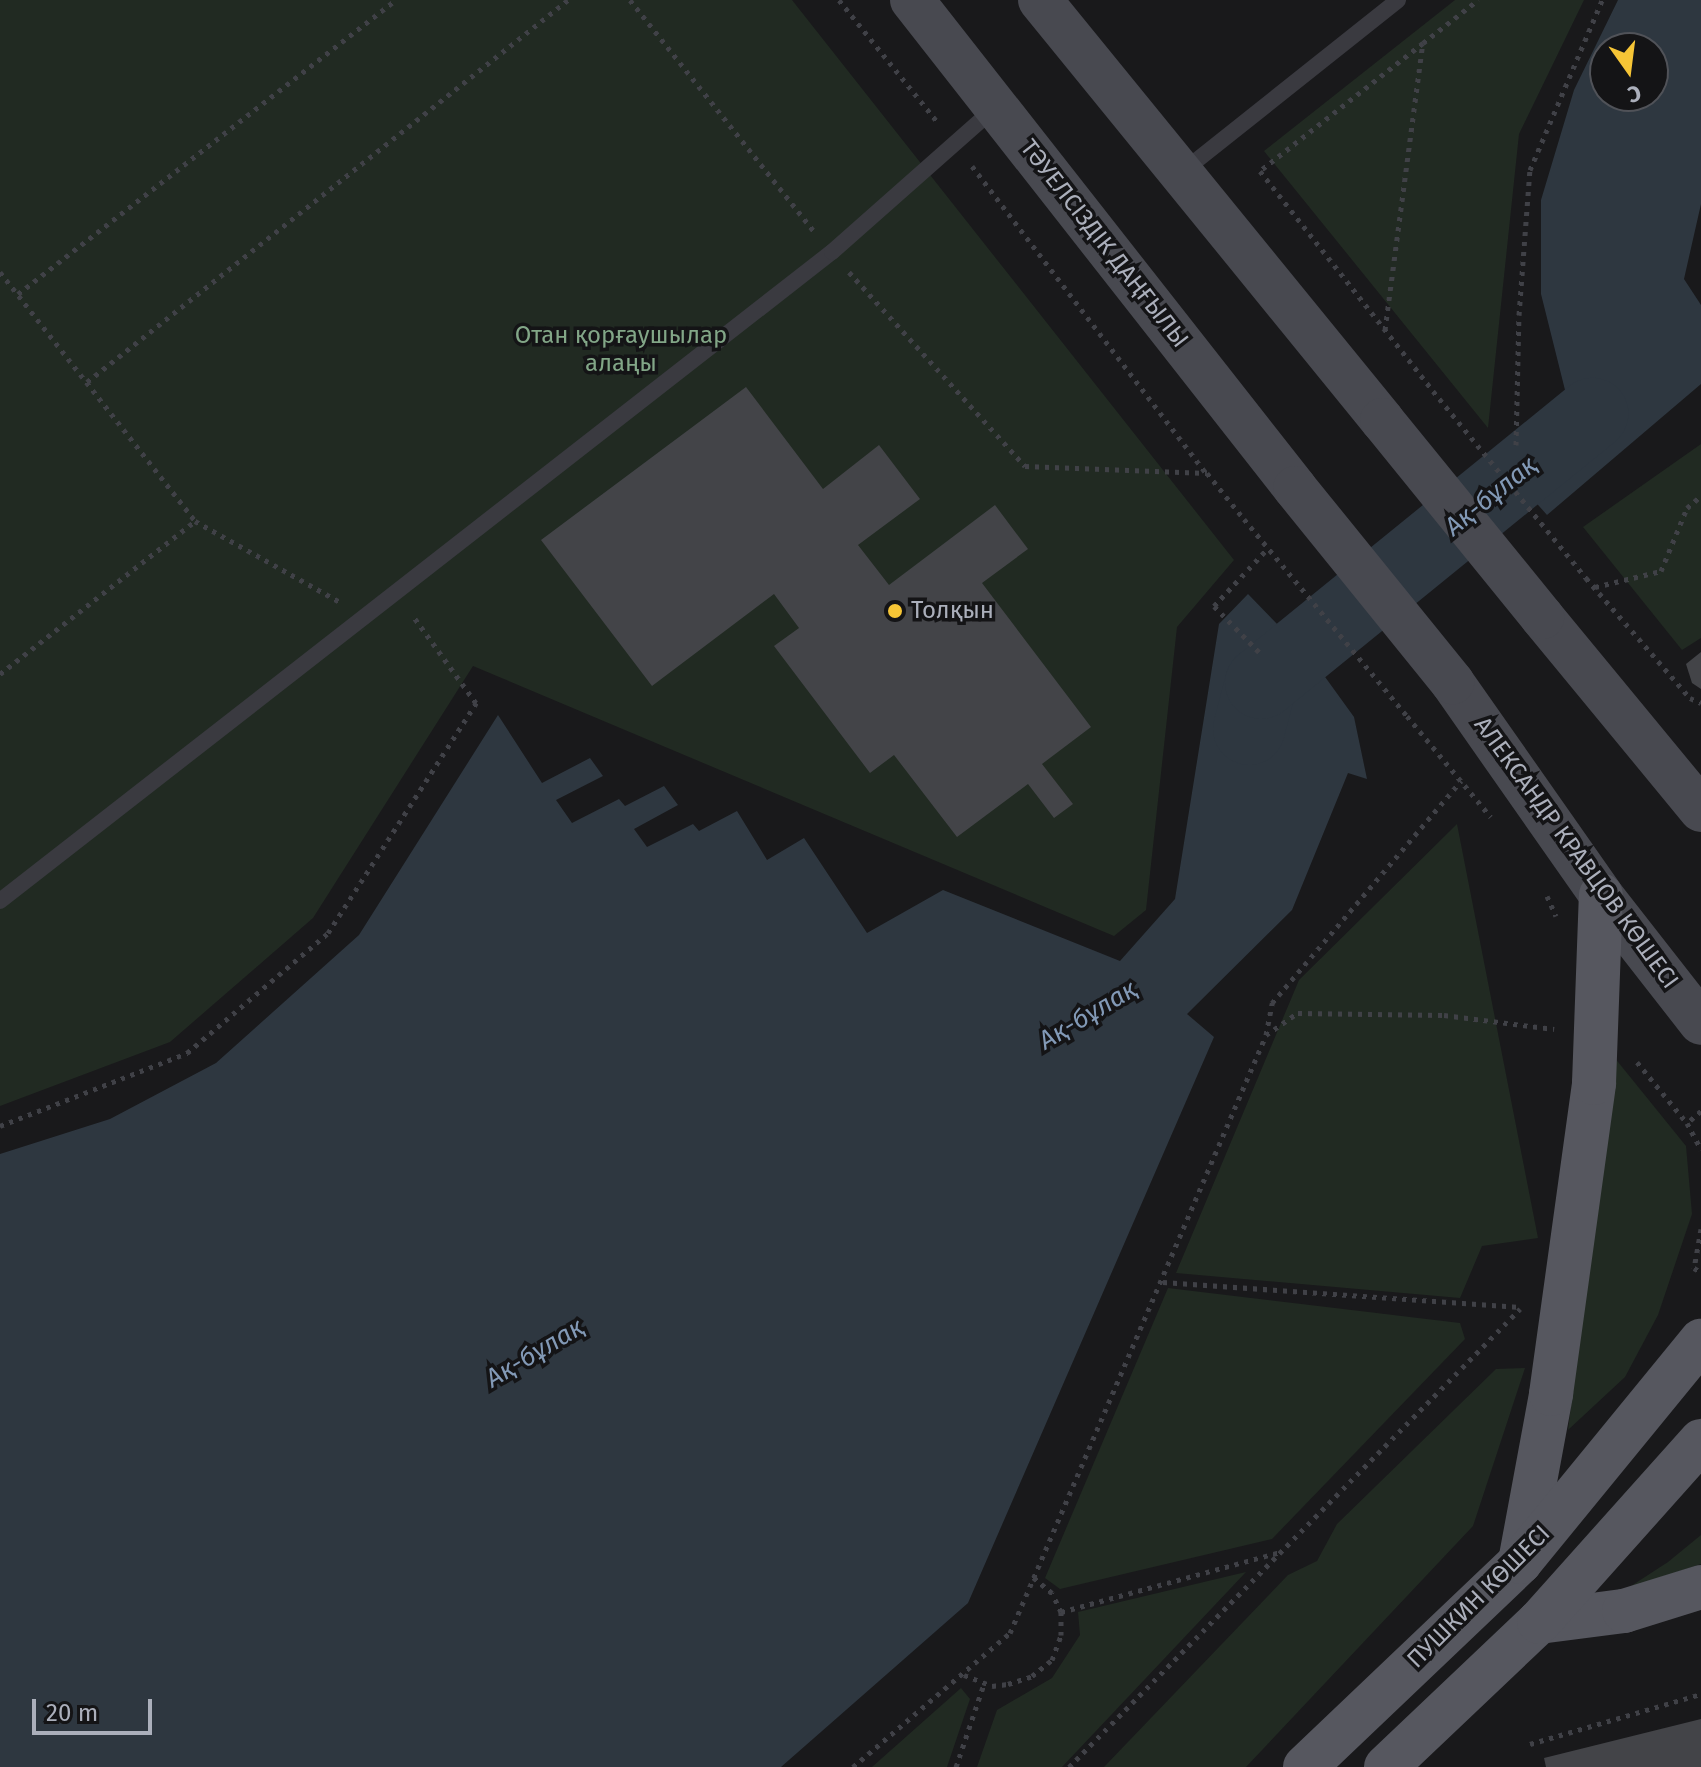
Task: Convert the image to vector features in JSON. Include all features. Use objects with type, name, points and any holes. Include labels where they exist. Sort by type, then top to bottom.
[{"type":"main road","name":"ТӘУЕЛСІЗДІК ДАҢҒЫЛЫ","points":[[912,0],[1295,488],[1452,682]]},
{"type":"main road","points":[[1040,0],[1701,810]]},
{"type":"main road","name":"АЛЕКСАНДР КРАВЦОВ КӨШЕСІ","points":[[1452,682],[1601,895],[1701,1023]]},
{"type":"main road","points":[[1520,1562],[1551,1394],[1571,1038],[1601,895]]},
{"type":"main road","name":"ПУШКИН КӨШЕСІ","points":[[1305,1767],[1520,1562],[1701,1341]]},
{"type":"main road","points":[[1386,1767],[1539,1622],[1701,1441]]},
{"type":"main road","points":[[1539,1622],[1624,1611],[1701,1587]]},
{"type":"lane","points":[[1181,173],[1398,0]]},
{"type":"lane","points":[[0,901],[832,252],[996,107]]},
{"type":"path","points":[[18,295],[396,0]]},
{"type":"path","points":[[87,382],[568,0]]},
{"type":"path","points":[[630,0],[832,252],[1025,466],[1207,473]]},
{"type":"path","points":[[839,0],[955,144],[1207,473],[1498,826]]},
{"type":"path","points":[[1478,0],[1260,171],[1433,391],[1586,578],[1690,698],[1701,703]]},
{"type":"path","points":[[1516,445],[1519,315],[1530,170],[1602,0]]},
{"type":"path","points":[[1385,330],[1423,43]]},
{"type":"path","points":[[0,272],[195,521],[365,616]]},
{"type":"path","points":[[1595,587],[1661,571],[1687,508],[1701,496]]},
{"type":"path","points":[[0,674],[195,521]]},
{"type":"path","points":[[1259,652],[1214,606],[1268,548]]},
{"type":"path","points":[[0,1126],[187,1053],[328,933],[476,703],[396,592]]},
{"type":"path","points":[[853,1767],[1010,1633],[1266,1035],[1272,1003],[1461,781]]},
{"type":"path","points":[[1542,885],[1561,927]]},
{"type":"path","points":[[1266,1035],[1298,1013],[1444,1015],[1628,1051],[1687,1123],[1701,1149]]},
{"type":"path","points":[[1561,1014],[1571,1038]]},
{"type":"path","points":[[1687,1123],[1701,1111]]},
{"type":"path","points":[[1701,1229],[1694,1268],[1701,1272]]},
{"type":"path","points":[[1162,1282],[1521,1307]]},
{"type":"path","points":[[1069,1767],[1521,1307],[1523,1292]]},
{"type":"path","points":[[1061,1612],[1281,1551]]},
{"type":"path","points":[[964,1675],[984,1684],[1032,1676],[1052,1660],[1061,1635],[1061,1612],[1052,1593],[1032,1576]]},
{"type":"path","points":[[956,1767],[984,1684]]},
{"type":"path","points":[[1530,1744],[1701,1694]]},
{"type":"green space","name":"Отан қорғаушылар алаңы","points":[[0,0],[792,0],[1234,560],[1177,627],[1146,910],[1114,936],[473,666],[313,918],[170,1042],[0,1106]]},
{"type":"green space","points":[[1455,0],[1584,0],[1519,134],[1488,428],[1264,151]]},
{"type":"green space","points":[[1701,444],[1701,638],[1682,650],[1583,527]]},
{"type":"green space","points":[[1457,824],[1538,1238],[1482,1246],[1460,1298],[1176,1273],[1299,980]]},
{"type":"green space","points":[[1614,1057],[1686,1146],[1692,1214],[1658,1315],[1625,1377],[1568,1430]]},
{"type":"green space","points":[[1168,1288],[1460,1323],[1465,1339],[1272,1539],[1060,1589],[1045,1578]]},
{"type":"green space","points":[[1525,1368],[1473,1526],[1246,1767],[1104,1767],[1288,1575],[1317,1561],[1337,1524],[1496,1369]]},
{"type":"green space","points":[[1701,1535],[1701,1564],[1628,1588],[1668,1562]]},
{"type":"green space","points":[[1246,1572],[1062,1767],[977,1767],[997,1710],[1052,1678],[1080,1635],[1078,1612]]},
{"type":"green space","points":[[961,1688],[970,1699],[947,1767],[872,1767]]},
{"type":"water","points":[[1618,0],[1701,0],[1701,204],[1684,279],[1701,305],[1701,384],[1547,515],[1493,454],[1566,394],[1541,294],[1541,200],[1574,90],[1589,59],[1589,112],[1669,112],[1669,32],[1602,32]]},
{"type":"water","points":[[1248,594],[1315,663],[1354,717],[1367,779],[1348,773],[1292,910],[1187,1014],[1214,1037],[968,1603],[781,1767],[0,1767],[0,1154],[110,1119],[216,1063],[359,935],[498,715],[542,783],[590,758],[603,776],[556,800],[572,823],[619,799],[625,806],[664,786],[678,805],[634,829],[647,847],[693,824],[699,831],[737,811],[767,860],[804,838],[867,933],[943,890],[1120,961],[1175,899],[1219,624]]},
{"type":"building","name":"Толқын","points":[[746,387],[823,489],[879,445],[920,499],[858,545],[889,585],[995,505],[1028,549],[982,583],[1091,727],[1042,764],[1073,804],[1054,818],[1028,784],[957,837],[894,755],[870,773],[774,646],[799,628],[774,594],[652,686],[541,540]]},
{"type":"building","points":[[1701,652],[1701,689],[1692,683],[1686,664]]},
{"type":"building","points":[[1701,1719],[1701,1767],[1546,1767],[1544,1758]]},
{"type":"waterway","name":"Ақ-бұлақ","points":[[1249,729],[1261,683],[1592,414]]},
{"type":"place","name":"Толқын","points":[[895,611]]}]
